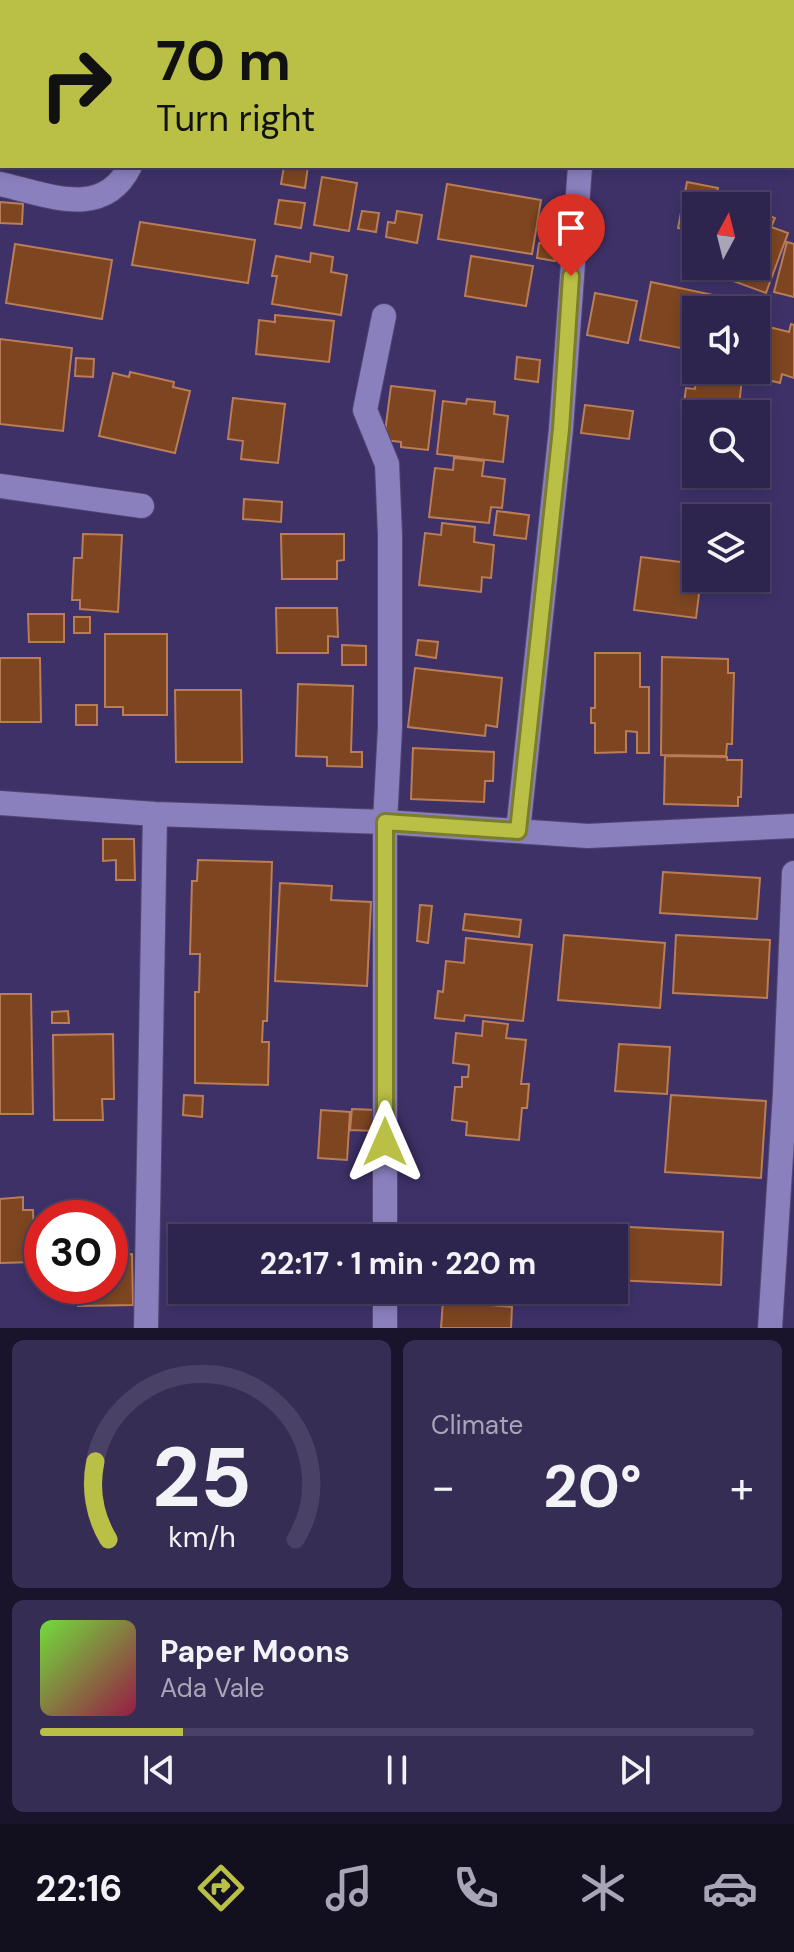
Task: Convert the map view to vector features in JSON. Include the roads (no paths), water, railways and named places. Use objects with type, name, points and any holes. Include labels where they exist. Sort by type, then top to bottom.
[{"type":"street","points":[[0,184],[75,201],[97,199],[114,187],[128,168]]},
{"type":"street","points":[[518,831],[561,429],[580,168]]},
{"type":"street","points":[[384,316],[365,410],[387,464],[390,535],[390,728],[385,822],[385,1224]]},
{"type":"street","points":[[0,486],[142,506]]},
{"type":"street","points":[[0,803],[155,814],[385,822],[588,836],[794,826]]},
{"type":"street","points":[[146,1328],[155,814]]},
{"type":"street","points":[[770,1328],[785,1093],[794,873]]},
{"type":"street","points":[[385,1304],[385,1328]]}]
